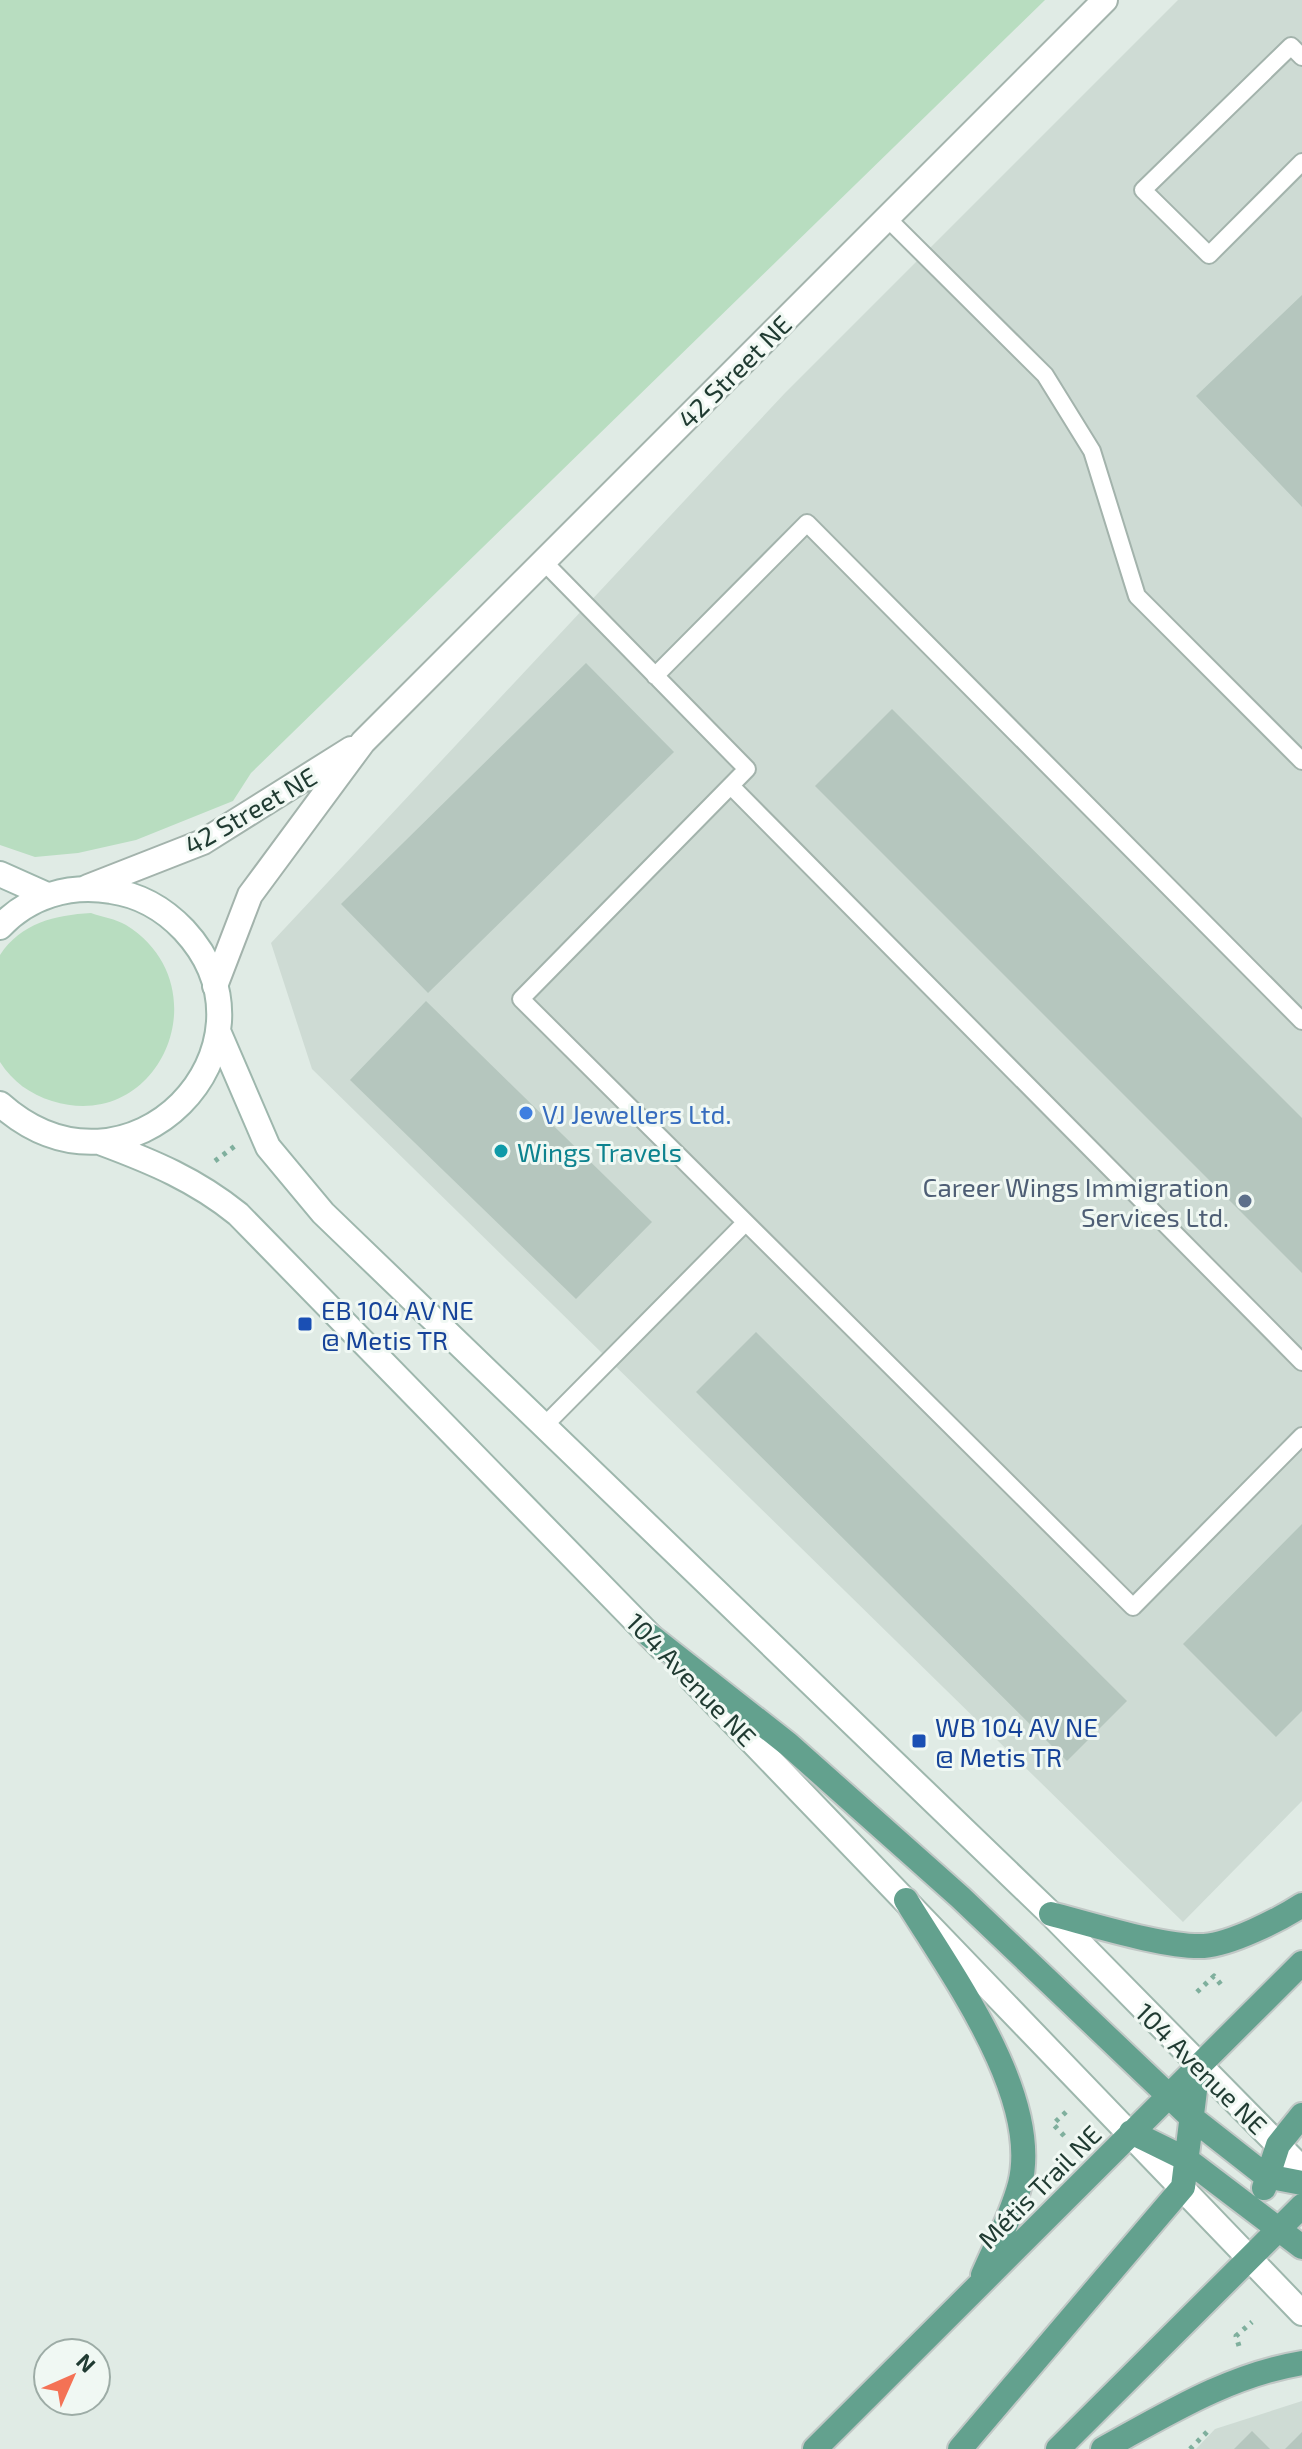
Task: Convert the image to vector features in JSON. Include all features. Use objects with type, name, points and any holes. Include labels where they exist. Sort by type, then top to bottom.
[{"type":"main road","points":[[649,1635],[800,1755],[960,1897],[1192,2118],[1266,2176],[1302,2183]]},
{"type":"main road","points":[[906,1900],[972,2008],[1005,2079],[1022,2130],[1020,2182],[979,2284]]},
{"type":"main road","points":[[1051,1914],[1152,1938],[1204,1946],[1284,1917],[1302,1905]]},
{"type":"main road","name":"Métis Trail NE","points":[[815,2449],[1302,1963]]},
{"type":"main road","points":[[960,2449],[1183,2187],[1198,2066]]},
{"type":"main road","points":[[1251,2258],[1266,2176],[1278,2145],[1302,2115]]},
{"type":"main road","points":[[1131,2132],[1186,2159],[1302,2247]]},
{"type":"main road","points":[[1058,2449],[1302,2206]]},
{"type":"main road","points":[[1103,2449],[1213,2389],[1268,2368],[1302,2363]]},
{"type":"street","name":"42 Street NE","points":[[215,986],[250,895],[363,742],[1105,0]]},
{"type":"street","name":"42 Street NE","points":[[88,887],[203,842],[363,742]]},
{"type":"street","points":[[0,874],[47,895]]},
{"type":"street","points":[[0,927],[12,914],[47,895],[88,887],[130,894],[168,914],[198,946],[215,986],[218,1031],[205,1073],[179,1109],[142,1133],[102,1143],[61,1140],[23,1124],[0,1104]]},
{"type":"street","name":"104 Avenue NE","points":[[218,1031],[268,1147],[323,1213],[1051,1914],[1302,2169]]},
{"type":"street","name":"104 Avenue NE","points":[[102,1143],[164,1166],[200,1185],[238,1214],[1131,2132],[1302,2313]]},
{"type":"lane","points":[[1302,57],[1291,46],[1143,190],[1209,255],[1302,162]]},
{"type":"lane","points":[[887,218],[1045,375],[1092,451],[1137,596],[1302,761]]},
{"type":"lane","points":[[655,676],[807,523],[1302,1021]]},
{"type":"lane","points":[[543,561],[747,769],[521,999],[1133,1607],[1302,1436]]},
{"type":"lane","points":[[731,786],[1302,1362]]},
{"type":"lane","points":[[544,1426],[745,1223]]},
{"type":"path","points":[[215,1162],[235,1146]]},
{"type":"path","points":[[1197,1992],[1214,1976],[1223,1987]]},
{"type":"path","points":[[1067,2112],[1053,2124],[1068,2140]]},
{"type":"path","points":[[1236,2336],[1252,2322]]},
{"type":"path","points":[[1225,2331],[1236,2336],[1239,2346]]},
{"type":"shaded area","points":[[1178,0],[1302,0],[1302,1801],[1183,1922],[312,1069],[271,943],[785,393]]},
{"type":"shaded area","points":[[1302,2401],[1302,2449],[1196,2449],[1215,2429]]},
{"type":"green space","points":[[0,0],[1045,0],[251,773],[233,801],[136,840],[78,853],[35,857],[0,845]]},
{"type":"green space","points":[[91,913],[126,925],[155,951],[171,983],[174,1016],[166,1048],[149,1076],[123,1096],[90,1106],[52,1101],[36,1095],[16,1081],[0,1062],[0,955],[8,944],[29,928],[52,919]]},
{"type":"building","points":[[1302,295],[1302,507],[1196,396]]},
{"type":"building","points":[[586,663],[674,752],[428,993],[341,904]]},
{"type":"building","points":[[892,709],[1302,1118],[1302,1273],[815,786]]},
{"type":"building","name":"Wings Travels","points":[[426,1001],[652,1222],[576,1299],[350,1080]]},
{"type":"building","points":[[756,1332],[1127,1701],[1067,1761],[696,1392]]},
{"type":"building","points":[[1302,1524],[1302,1711],[1276,1737],[1183,1644]]},
{"type":"building","points":[[1252,2431],[1270,2449],[1234,2449]]},
{"type":"building","points":[[1302,2432],[1302,2449],[1285,2449]]},
{"type":"place","name":"VJ Jewellers Ltd.","points":[[526,1113]]},
{"type":"place","name":"Wings Travels","points":[[501,1151]]},
{"type":"place","name":"Career Wings Immigration Services Ltd.","points":[[1245,1201]]},
{"type":"place","name":"EB 104 AV NE @ Metis TR","points":[[305,1324]]},
{"type":"place","name":"WB 104 AV NE @ Metis TR","points":[[919,1741]]}]
